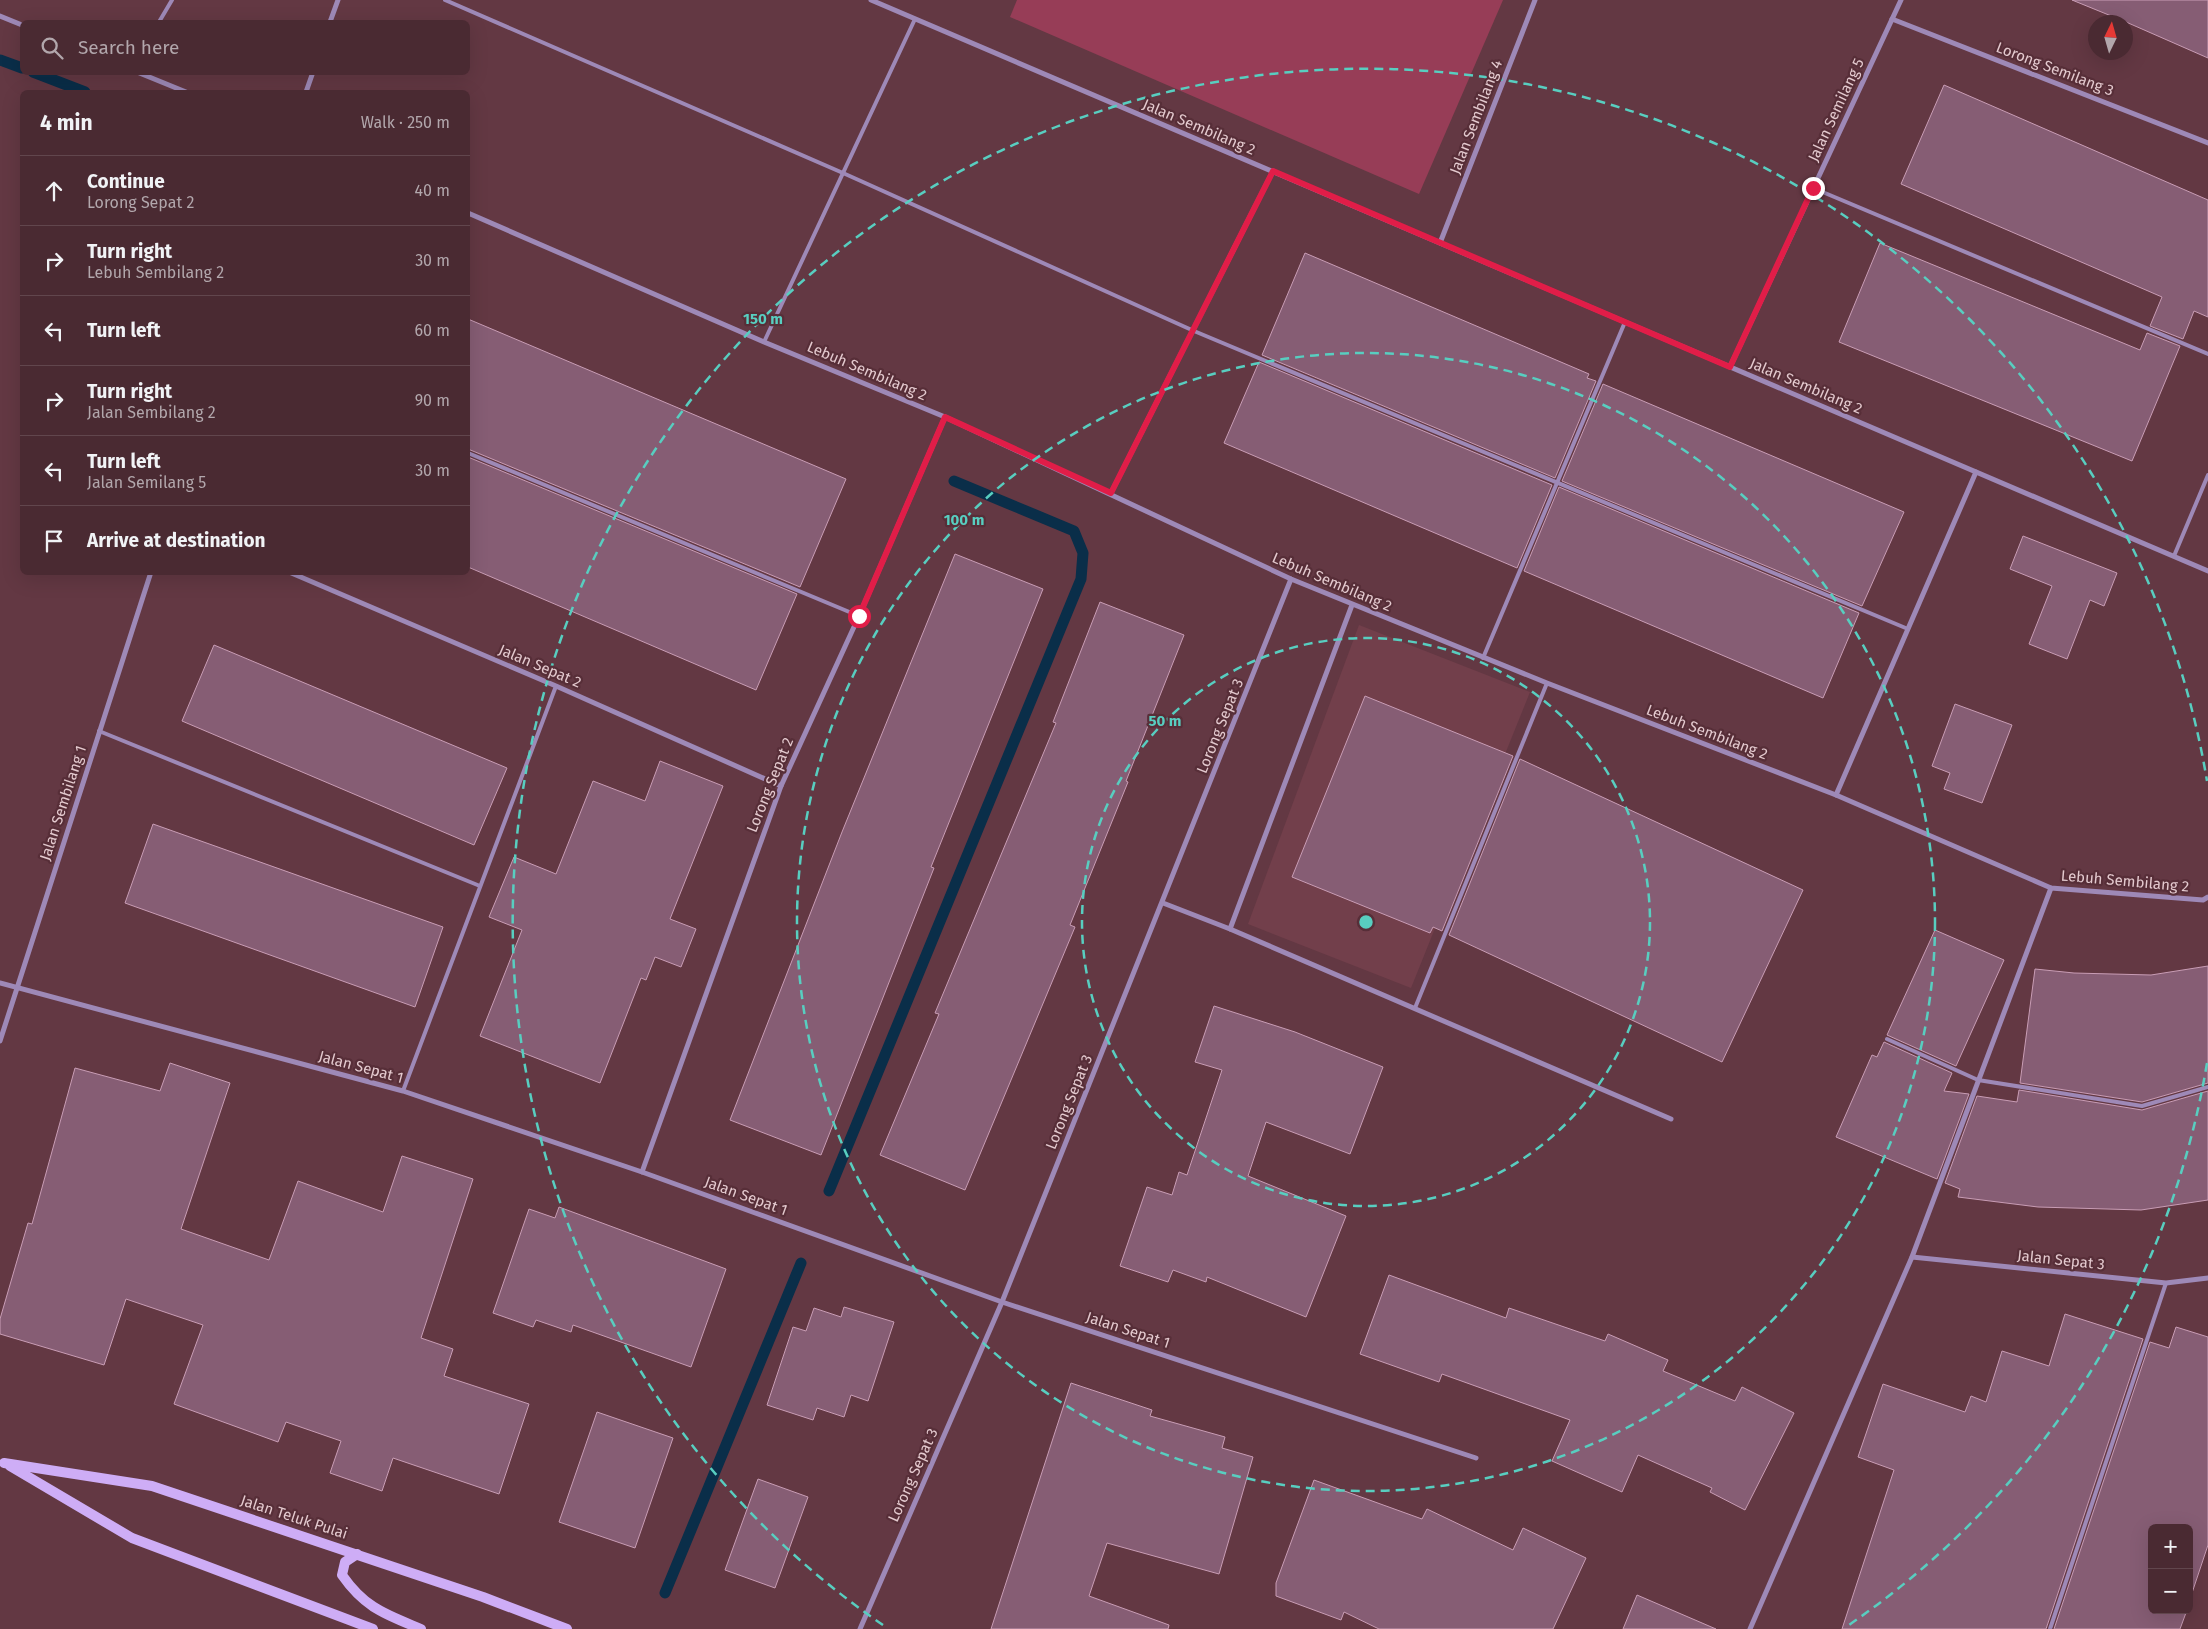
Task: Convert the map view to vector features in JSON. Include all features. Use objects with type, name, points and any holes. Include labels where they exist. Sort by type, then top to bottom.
[{"type":"main road","name":"Jalan Teluk Pulai","points":[[2,1462],[152,1486],[483,1597],[567,1629]]},
{"type":"main road","name":"Jalan Teluk Pulai","points":[[2,1462],[132,1538],[372,1629]]},
{"type":"main road","points":[[357,1554],[345,1562],[342,1575],[354,1592],[377,1611],[420,1629]]},
{"type":"street","points":[[331,20],[338,0]]},
{"type":"street","name":"Jalan Sembilang 2","points":[[871,0],[2208,571]]},
{"type":"street","name":"Jalan Sembilang 4","points":[[1440,243],[1535,0]]},
{"type":"street","name":"Jalan Semilang 5","points":[[1730,367],[1901,0]]},
{"type":"street","points":[[0,16],[20,24]]},
{"type":"street","name":"Lorong Semilang 3","points":[[1892,19],[2208,143]]},
{"type":"street","points":[[144,75],[181,90]]},
{"type":"street","points":[[307,90],[312,75]]},
{"type":"street","points":[[1111,493],[1273,171]]},
{"type":"street","name":"Lebuh Sembilang 2","points":[[470,214],[764,342],[945,417],[1111,493],[1291,579],[1483,658],[1836,796],[2051,888],[2203,900],[2208,897]]},
{"type":"street","name":"Lorong Sepat 2","points":[[642,1172],[781,786],[859,616],[945,417]]},
{"type":"street","points":[[1836,796],[1976,472]]},
{"type":"street","name":"Jalan Sembilang 1","points":[[0,1041],[150,575]]},
{"type":"street","name":"Jalan Sepat 2","points":[[296,575],[556,686],[781,786]]},
{"type":"street","name":"Lorong Sepat 3","points":[[860,1629],[1002,1302],[1291,579]]},
{"type":"street","points":[[1230,929],[1352,605]]},
{"type":"street","points":[[1750,1629],[1912,1257],[2051,888]]},
{"type":"street","points":[[1163,903],[1230,929],[1671,1119]]},
{"type":"street","name":"Jalan Sepat 1","points":[[0,983],[16,989],[403,1091],[642,1172],[1002,1302],[1476,1458]]},
{"type":"street","name":"Jalan Sepat 3","points":[[1912,1257],[2166,1284],[2208,1278]]},
{"type":"lane","points":[[160,20],[172,0]]},
{"type":"lane","points":[[445,0],[843,173],[1194,331],[1908,629]]},
{"type":"lane","points":[[764,342],[915,19]]},
{"type":"lane","points":[[1813,188],[2208,354]]},
{"type":"lane","points":[[1483,658],[1625,322]]},
{"type":"lane","points":[[470,454],[859,616]]},
{"type":"lane","points":[[2174,556],[2208,475]]},
{"type":"lane","points":[[1415,1008],[1547,683]]},
{"type":"lane","points":[[403,1091],[556,686]]},
{"type":"lane","points":[[99,731],[480,886]]},
{"type":"lane","points":[[1887,1039],[1978,1080],[2142,1106],[2208,1087]]},
{"type":"lane","points":[[2050,1629],[2166,1284]]},
{"type":"shaded area","points":[[1017,0],[1503,0],[1419,194],[1010,17]]},
{"type":"shaded area","points":[[1359,625],[1530,692],[1411,988],[1248,924]]},
{"type":"building","points":[[2072,0],[2208,0],[2208,58],[2133,25],[2133,15],[2109,15]]},
{"type":"building","points":[[1944,85],[2208,200],[2208,317],[2194,311],[2183,339],[2150,326],[2162,297],[1901,184]]},
{"type":"building","points":[[1880,243],[2140,350],[2147,333],[2180,346],[2132,461],[1839,342]]},
{"type":"building","points":[[1305,253],[1589,374],[1587,378],[1596,381],[1555,478],[1262,355]]},
{"type":"building","points":[[470,320],[846,479],[800,587],[470,450]]},
{"type":"building","points":[[1259,362],[1552,485],[1517,568],[1224,443]]},
{"type":"building","points":[[1603,384],[1904,512],[1862,606],[1562,481]]},
{"type":"building","points":[[470,458],[797,594],[756,690],[470,568]]},
{"type":"building","points":[[1559,487],[1859,613],[1823,698],[1524,571]]},
{"type":"building","points":[[2023,536],[2117,573],[2104,606],[2090,600],[2067,659],[2029,644],[2052,586],[2010,569]]},
{"type":"building","points":[[955,554],[1043,589],[931,867],[934,868],[821,1155],[730,1120],[842,832]]},
{"type":"building","points":[[1100,602],[1184,635],[1126,781],[1128,782],[1070,925],[1075,927],[965,1190],[880,1155],[939,1014],[935,1013],[1056,723],[1053,722]]},
{"type":"building","points":[[214,645],[507,768],[474,845],[182,721]]},
{"type":"building","points":[[1365,696],[1513,756],[1442,931],[1433,927],[1430,933],[1292,877]]},
{"type":"building","points":[[1955,704],[2012,725],[1982,803],[1944,789],[1950,773],[1932,766]]},
{"type":"building","points":[[1520,759],[1803,890],[1722,1062],[1449,935]]},
{"type":"building","points":[[660,761],[723,786],[670,919],[696,929],[681,967],[655,957],[646,980],[641,978],[600,1083],[480,1036],[522,930],[489,917],[514,857],[556,874],[593,781],[645,801]]},
{"type":"building","points":[[153,824],[443,927],[415,1007],[125,903]]},
{"type":"building","points":[[1935,930],[2004,960],[1956,1066],[1887,1035]]},
{"type":"building","points":[[2208,966],[2208,1083],[2142,1102],[2020,1083],[2035,969],[2074,973],[2151,975]]},
{"type":"building","points":[[1214,1006],[1295,1032],[1383,1067],[1350,1154],[1266,1122],[1248,1176],[1346,1216],[1306,1317],[1207,1277],[1206,1282],[1173,1270],[1168,1282],[1120,1266],[1147,1187],[1172,1195],[1179,1172],[1187,1175],[1222,1070],[1195,1062]]},
{"type":"building","points":[[1884,1042],[1952,1073],[1944,1091],[1969,1094],[1937,1179],[1836,1137],[1872,1055],[1877,1057]]},
{"type":"building","points":[[170,1063],[230,1083],[181,1229],[269,1260],[298,1181],[383,1212],[402,1156],[473,1179],[421,1338],[453,1349],[444,1376],[529,1404],[499,1494],[393,1458],[382,1491],[330,1473],[341,1441],[286,1422],[278,1442],[174,1404],[203,1325],[126,1299],[104,1365],[0,1334],[0,1319],[28,1223],[32,1224],[75,1068],[160,1091]]},
{"type":"building","points":[[2019,1090],[2142,1110],[2208,1091],[2208,1200],[2141,1210],[2038,1207],[1958,1197],[1960,1189],[1945,1183],[1977,1096],[2017,1102]]},
{"type":"building","points":[[559,1207],[726,1269],[691,1367],[573,1325],[571,1332],[536,1320],[533,1327],[493,1313],[529,1209],[555,1218]]},
{"type":"building","points":[[1389,1275],[1506,1318],[1509,1308],[1605,1341],[1608,1334],[1668,1360],[1663,1371],[1735,1401],[1742,1387],[1794,1413],[1745,1510],[1710,1492],[1712,1488],[1638,1455],[1622,1492],[1552,1461],[1570,1420],[1442,1374],[1439,1382],[1360,1354]]},
{"type":"building","points":[[844,1307],[894,1322],[868,1401],[851,1395],[844,1417],[817,1408],[813,1420],[767,1405],[793,1327],[806,1331],[814,1308],[841,1317]]},
{"type":"building","points":[[2065,1314],[2143,1339],[2046,1629],[1842,1629],[1894,1470],[1858,1457],[1883,1384],[1965,1412],[1971,1396],[1986,1402],[2002,1351],[2049,1366]]},
{"type":"building","points":[[2176,1327],[2208,1337],[2208,1545],[2193,1590],[2193,1524],[2148,1524],[2148,1614],[2186,1614],[2180,1629],[2054,1629],[2150,1342],[2169,1348]]},
{"type":"building","points":[[1071,1383],[1152,1410],[1150,1416],[1225,1437],[1222,1448],[1253,1457],[1219,1574],[1107,1543],[1089,1596],[1169,1625],[1168,1629],[991,1629]]},
{"type":"building","points":[[597,1412],[673,1438],[635,1548],[559,1522]]},
{"type":"building","points":[[758,1479],[808,1497],[775,1588],[725,1570]]},
{"type":"building","points":[[1314,1480],[1422,1519],[1427,1509],[1513,1550],[1523,1528],[1586,1558],[1553,1629],[1379,1629],[1344,1612],[1341,1620],[1276,1596],[1276,1583]]},
{"type":"building","points":[[1637,1595],[1716,1629],[1623,1629]]},
{"type":"waterway","points":[[0,60],[20,67]]},
{"type":"waterway","points":[[41,75],[80,90]]},
{"type":"waterway","points":[[829,1191],[1081,579],[1083,553],[1074,531],[954,481]]},
{"type":"waterway","points":[[665,1593],[801,1263]]},
{"type":"route","points":[[859,616],[945,417],[1111,493],[1273,171],[1730,367],[1813,188]]}]
